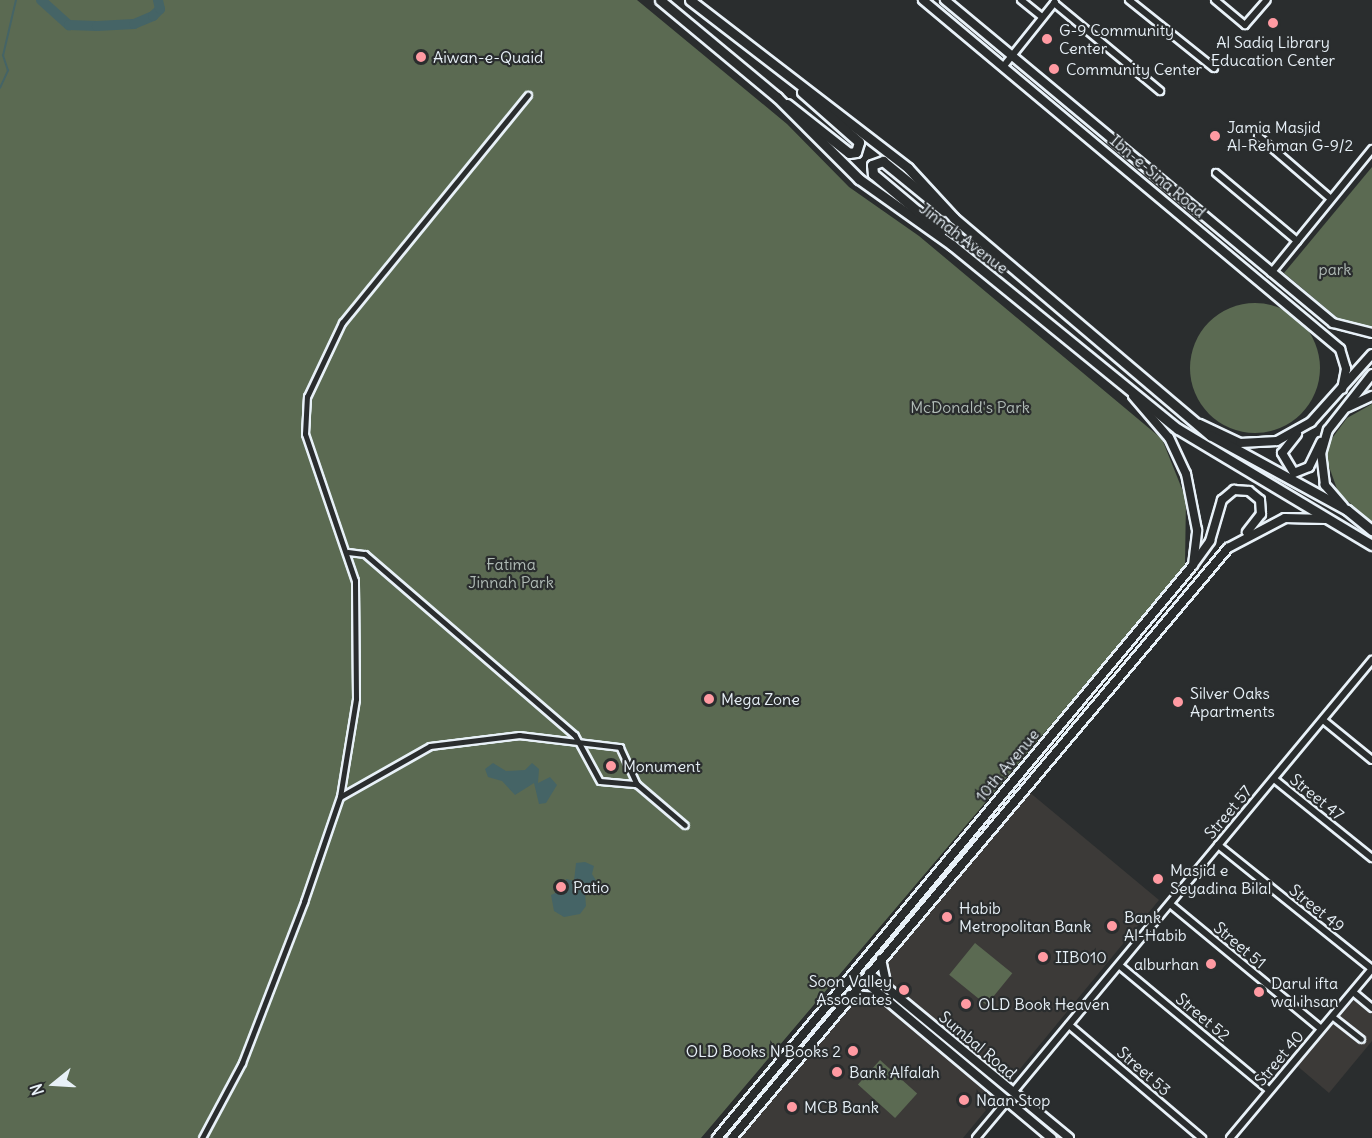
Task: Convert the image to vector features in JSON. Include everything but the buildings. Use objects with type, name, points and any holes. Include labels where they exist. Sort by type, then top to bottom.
[{"type":"main road","name":"Jinnah Avenue","points":[[660,0],[777,98],[859,179],[952,245],[1125,387],[1216,456],[1336,520],[1372,545]]},
{"type":"main road","name":"Jinnah Avenue","points":[[690,0],[796,86],[908,168],[954,218],[1187,416],[1289,481],[1347,510],[1372,530]]},
{"type":"main road","name":"Ibn-e-Sina Road","points":[[923,0],[1340,349],[1346,369],[1342,389]]},
{"type":"main road","name":"Ibn-e-Sina Road","points":[[945,0],[1333,323],[1372,333]]},
{"type":"main road","points":[[777,98],[849,153],[856,152],[859,142],[796,86]]},
{"type":"main road","points":[[952,245],[873,174],[872,165],[883,162],[954,218]]},
{"type":"main road","points":[[1372,354],[1282,453],[1286,467],[1294,473],[1309,467],[1325,436],[1372,374]]},
{"type":"main road","points":[[1125,387],[1180,458],[1197,530],[1193,565]]},
{"type":"main road","points":[[1343,410],[1372,396]]},
{"type":"main road","points":[[1187,416],[1240,443],[1277,441],[1303,428]]},
{"type":"main road","points":[[1325,436],[1322,476],[1347,510]]},
{"type":"main road","name":"10th Avenue","points":[[717,1138],[1193,565],[1210,541],[1225,495],[1243,489],[1255,494],[1262,507],[1257,521],[1065,738],[732,1138]]},
{"type":"main road","name":"10th Avenue","points":[[1241,538],[1285,518],[1336,520]]},
{"type":"main road","points":[[1055,731],[1065,738]]},
{"type":"main road","points":[[880,959],[887,987]]},
{"type":"main road","points":[[850,995],[882,997]]},
{"type":"main road","points":[[778,1065],[785,1073]]},
{"type":"street","points":[[1021,0],[1042,17]]},
{"type":"street","points":[[1129,0],[1214,68]]},
{"type":"street","points":[[1215,0],[1245,25],[1267,0]]},
{"type":"street","points":[[1003,67],[1055,1],[1160,90]]},
{"type":"street","points":[[202,1138],[242,1063],[340,796],[356,699],[358,622],[348,552],[302,418],[316,368],[342,323],[528,95]]},
{"type":"street","points":[[1258,136],[1331,199]]},
{"type":"street","points":[[1271,273],[1372,149]]},
{"type":"street","points":[[1216,173],[1297,241]]},
{"type":"street","points":[[348,552],[365,554],[584,744],[600,781],[638,784]]},
{"type":"street","name":"Street 57","points":[[1013,1092],[1372,660]]},
{"type":"street","points":[[1323,720],[1372,760]]},
{"type":"street","points":[[340,796],[401,757],[462,738],[519,735],[620,747],[638,784],[685,825]]},
{"type":"street","name":"Street 47","points":[[1274,779],[1372,858]]},
{"type":"street","name":"Street 49","points":[[1218,845],[1372,969]]},
{"type":"street","name":"Street 51","points":[[1170,904],[1321,1029]]},
{"type":"street","name":"Street 52","points":[[1120,966],[1269,1090]]},
{"type":"street","name":"Street 40","points":[[1230,1138],[1372,969]]},
{"type":"street","name":"Sumbal Road","points":[[869,973],[1069,1138]]},
{"type":"street","name":"Sumbal Road","points":[[862,980],[1051,1138]]},
{"type":"street","points":[[1353,992],[1372,1008]]},
{"type":"street","points":[[1332,1016],[1361,1039]]},
{"type":"street","name":"Street 53","points":[[1069,1025],[1202,1138]]},
{"type":"street","points":[[976,1138],[1007,1101]]},
{"type":"shaded area","points":[[1028,791],[1159,900],[963,1138],[736,1138]]},
{"type":"shaded area","points":[[1353,996],[1372,1011],[1372,1041],[1329,1093],[1295,1064]]},
{"type":"green space","name":"Fatima Jinnah Park","points":[[0,0],[637,0],[787,124],[849,187],[919,236],[1162,439],[1186,499],[1185,564],[1179,574],[701,1138],[0,1138]]},
{"type":"green space","name":"park","points":[[1372,167],[1372,328],[1366,329],[1346,325],[1284,273]]},
{"type":"green space","points":[[1255,303],[1280,308],[1301,322],[1315,343],[1320,368],[1315,393],[1301,414],[1280,428],[1255,433],[1230,428],[1209,414],[1195,393],[1190,368],[1195,343],[1209,322],[1230,308]]},
{"type":"green space","points":[[1372,404],[1372,523],[1338,492],[1326,458],[1330,441],[1347,418]]},
{"type":"green space","points":[[975,943],[1012,973],[987,1005],[949,975]]},
{"type":"green space","points":[[880,1060],[917,1093],[895,1118],[858,1085]]},
{"type":"water","points":[[493,763],[506,771],[525,770],[532,763],[539,769],[538,783],[550,777],[557,785],[546,803],[539,804],[534,783],[515,795],[502,781],[488,777],[485,769]]},
{"type":"water","points":[[585,862],[594,866],[592,874],[600,887],[585,893],[586,906],[580,914],[564,917],[554,911],[551,895],[564,889],[566,879],[574,881],[576,863]]},
{"type":"waterway","points":[[0,88],[8,71],[3,56],[16,0]]},
{"type":"waterway","points":[[41,0],[69,25],[97,26],[134,24],[153,16],[160,9],[158,0]]},
{"type":"place","name":"Al Sadiq Library Education Center","points":[[1273,23]]},
{"type":"place","name":"G-9 Community Center","points":[[1047,39]]},
{"type":"place","name":"Aiwan-e-Quaid","points":[[421,57]]},
{"type":"place","name":"Community Center","points":[[1054,69]]},
{"type":"place","name":"Jamia Masjid Al-Rehman G-9/2","points":[[1215,136]]},
{"type":"place","name":"Mega Zone","points":[[709,699]]},
{"type":"place","name":"Silver Oaks Apartments","points":[[1178,702]]},
{"type":"place","name":"Monument","points":[[611,766]]},
{"type":"place","name":"Masjid e Seyadina Bilal","points":[[1158,879]]},
{"type":"place","name":"Patio","points":[[561,887]]},
{"type":"place","name":"Habib Metropolitan Bank","points":[[947,917]]},
{"type":"place","name":"Bank Al-Habib","points":[[1112,926]]},
{"type":"place","name":"IIB010","points":[[1043,957]]},
{"type":"place","name":"alburhan","points":[[1211,964]]},
{"type":"place","name":"Soon Valley Associates","points":[[904,990]]},
{"type":"place","name":"Darul ifta wal ihsan","points":[[1259,992]]},
{"type":"place","name":"OLD Book Heaven","points":[[966,1004]]},
{"type":"place","name":"OLD Books N Books 2","points":[[853,1051]]},
{"type":"place","name":"Bank Alfalah","points":[[837,1072]]},
{"type":"place","name":"Naan Stop","points":[[964,1100]]},
{"type":"place","name":"MCB Bank","points":[[792,1107]]},
{"type":"park label","name":"McDonald's Park","points":[[970,407]]}]
